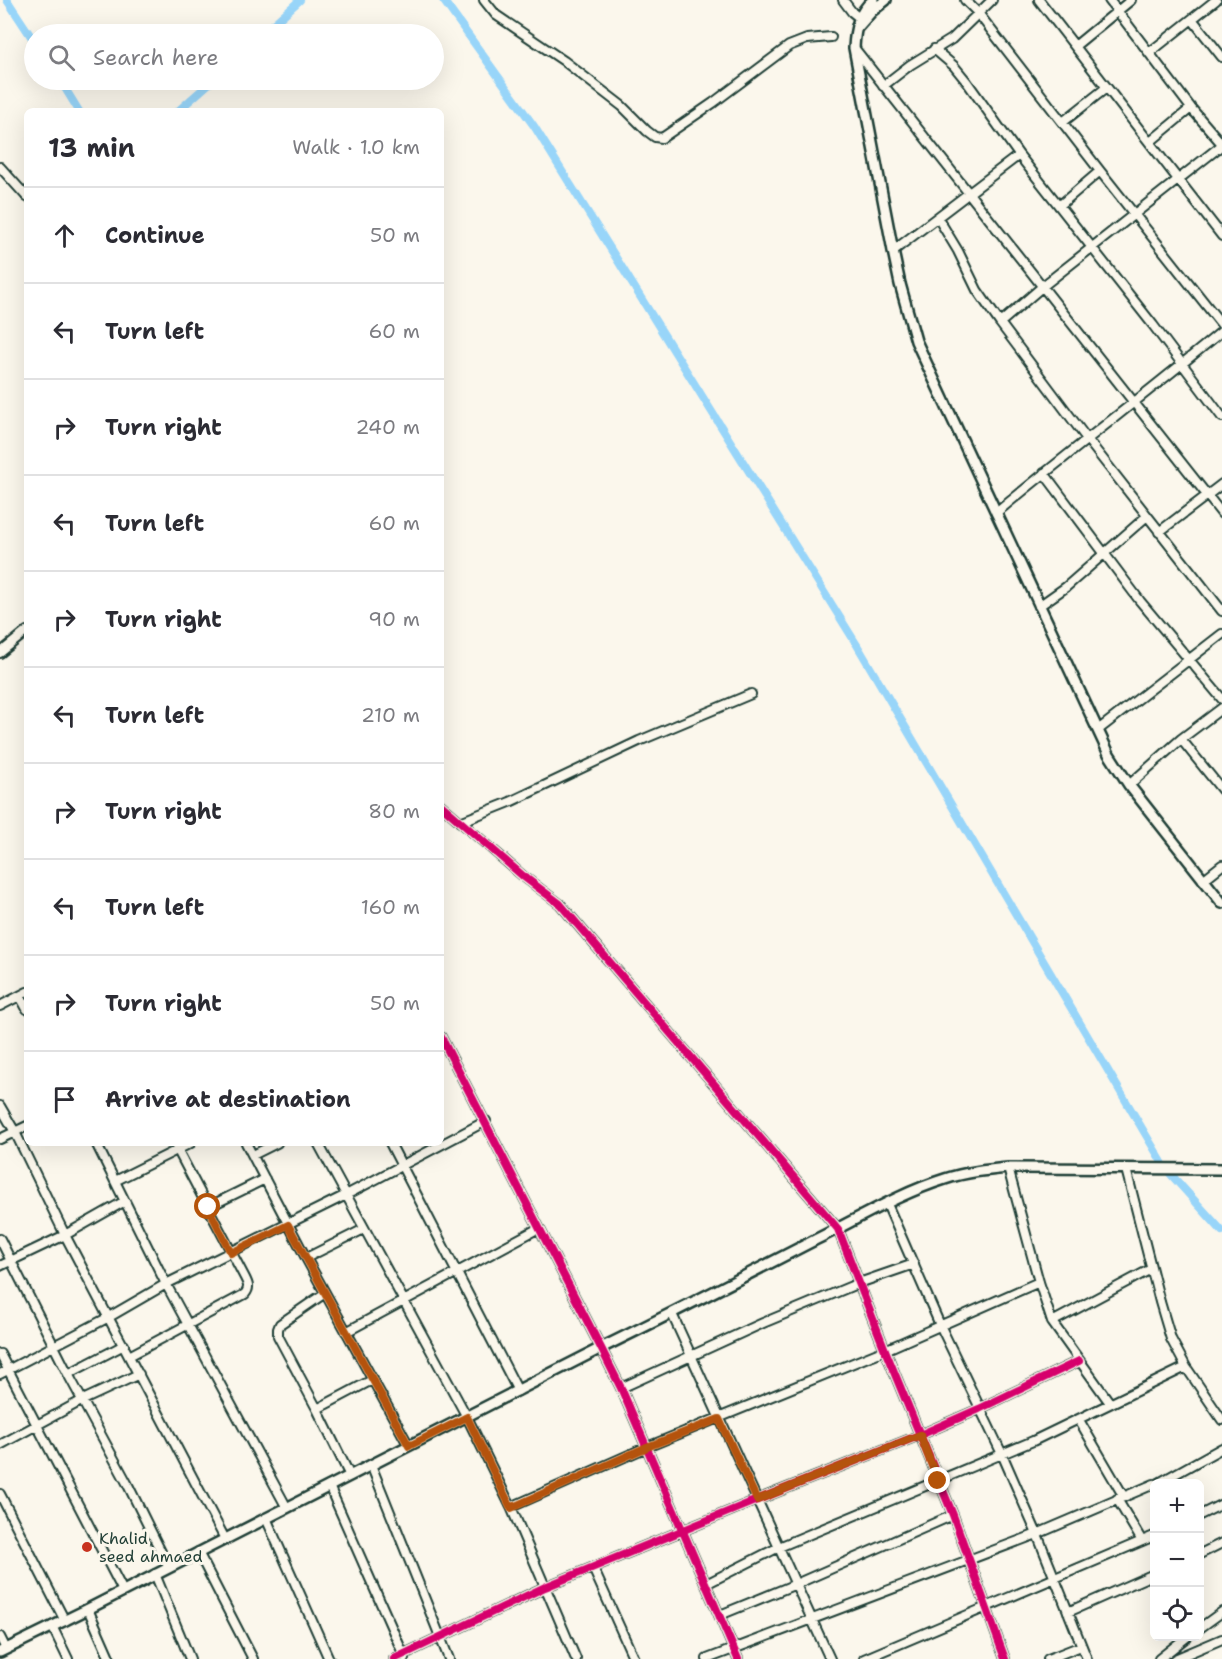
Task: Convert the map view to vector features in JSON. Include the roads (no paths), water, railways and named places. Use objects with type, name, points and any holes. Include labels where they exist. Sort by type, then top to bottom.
[{"type":"main road","points":[[873,0],[867,5],[854,48],[893,251],[916,341],[1118,770],[1222,903]]},
{"type":"main road","points":[[860,23],[886,0]]},
{"type":"main road","points":[[3,1650],[932,1183],[982,1170],[1008,1168],[1222,1169]]},
{"type":"street","points":[[484,0],[496,15],[564,61],[622,106],[647,131],[662,138],[789,46],[807,39],[831,37]]},
{"type":"street","points":[[843,0],[860,23]]},
{"type":"street","points":[[965,0],[978,13],[1222,326]]},
{"type":"street","points":[[883,86],[910,65],[952,39],[992,0]]},
{"type":"street","points":[[1039,0],[1222,236]]},
{"type":"street","points":[[1000,323],[1043,286],[1222,145],[1191,108],[1110,0]]},
{"type":"street","points":[[1076,46],[1131,0]]},
{"type":"street","points":[[1149,53],[1216,0]]},
{"type":"street","points":[[1192,19],[1222,57]]},
{"type":"street","points":[[854,48],[1222,514]]},
{"type":"street","points":[[934,49],[954,66],[967,82],[1019,155],[1153,325],[1222,417]]},
{"type":"street","points":[[1063,122],[1106,88]]},
{"type":"street","points":[[1150,142],[1191,108]]},
{"type":"street","points":[[893,251],[1019,155]]},
{"type":"street","points":[[0,167],[24,194]]},
{"type":"street","points":[[1059,207],[1100,171]]},
{"type":"street","points":[[938,218],[958,251],[977,290],[1000,323],[1087,439],[1222,611]]},
{"type":"street","points":[[996,513],[1044,472],[1182,365],[1222,331]]},
{"type":"street","points":[[1044,472],[1147,610],[1222,699]]},
{"type":"street","points":[[1159,532],[1222,484]]},
{"type":"street","points":[[1039,606],[1066,587],[1147,516]]},
{"type":"street","points":[[0,653],[24,633]]},
{"type":"street","points":[[1098,730],[1222,634]]},
{"type":"street","points":[[460,822],[510,802],[639,741],[751,694]]},
{"type":"street","points":[[1129,785],[1181,739],[1222,708]]},
{"type":"street","points":[[1181,739],[1222,790]]},
{"type":"street","points":[[444,808],[523,876],[560,904],[838,1229],[953,1515],[1005,1659]]},
{"type":"street","points":[[1203,880],[1222,865]]},
{"type":"street","points":[[0,1006],[24,994]]},
{"type":"street","points":[[444,1043],[602,1348],[738,1659]]},
{"type":"street","points":[[0,1106],[225,1539]]},
{"type":"street","points":[[444,1144],[486,1121]]},
{"type":"street","points":[[0,1139],[24,1128]]},
{"type":"street","points":[[98,1146],[166,1284],[287,1508]]},
{"type":"street","points":[[115,1181],[176,1146],[249,1286],[245,1294],[129,1356]]},
{"type":"street","points":[[248,1146],[288,1225],[409,1446]]},
{"type":"street","points":[[253,1155],[271,1146]]},
{"type":"street","points":[[320,1146],[467,1417],[511,1508],[576,1659]]},
{"type":"street","points":[[392,1146],[518,1391]]},
{"type":"street","points":[[4,1372],[166,1284],[288,1225],[439,1146]]},
{"type":"street","points":[[1008,1168],[1052,1322],[1110,1403]]},
{"type":"street","points":[[1126,1169],[1171,1339],[1186,1367],[1222,1420]]},
{"type":"street","points":[[208,1207],[265,1179]]},
{"type":"street","points":[[0,1266],[125,1201]]},
{"type":"street","points":[[887,1204],[940,1325],[1002,1454],[1087,1659]]},
{"type":"street","points":[[346,1332],[539,1228]]},
{"type":"street","points":[[306,1258],[364,1229]]},
{"type":"street","points":[[0,1239],[169,1568]]},
{"type":"street","points":[[621,1388],[763,1323],[859,1283],[914,1264]]},
{"type":"street","points":[[1052,1322],[1151,1269]]},
{"type":"street","points":[[511,1508],[647,1447],[885,1350],[1039,1282]]},
{"type":"street","points":[[325,1293],[285,1319],[280,1324],[278,1336],[350,1476]]},
{"type":"street","points":[[672,1314],[830,1659]]},
{"type":"street","points":[[68,1374],[124,1345]]},
{"type":"street","points":[[0,1354],[4,1372],[37,1425],[123,1591]]},
{"type":"street","points":[[394,1659],[405,1657],[440,1637],[545,1587],[920,1435],[1079,1361]]},
{"type":"street","points":[[706,1584],[779,1547],[1079,1420],[1186,1367]]},
{"type":"street","points":[[0,1445],[83,1400],[139,1374]]},
{"type":"street","points":[[317,1409],[372,1380]]},
{"type":"street","points":[[1079,1420],[1142,1541]]},
{"type":"street","points":[[1165,1479],[1222,1448]]},
{"type":"street","points":[[371,1465],[449,1659]]},
{"type":"street","points":[[329,1486],[405,1657]]},
{"type":"street","points":[[707,1659],[1037,1534],[1150,1486]]},
{"type":"street","points":[[0,1494],[65,1620]]},
{"type":"street","points":[[1204,1513],[1222,1504]]},
{"type":"street","points":[[720,1615],[953,1515]]},
{"type":"street","points":[[266,1518],[329,1659]]},
{"type":"street","points":[[864,1659],[1150,1538]]},
{"type":"street","points":[[1204,1552],[1222,1543]]},
{"type":"street","points":[[198,1552],[253,1659]]},
{"type":"street","points":[[594,1568],[634,1659]]},
{"type":"street","points":[[155,1574],[190,1659]]},
{"type":"street","points":[[1068,1612],[1150,1576]]},
{"type":"street","points":[[88,1609],[110,1659]]},
{"type":"street","points":[[1204,1625],[1222,1612]]},
{"type":"street","points":[[52,1626],[68,1659]]},
{"type":"street","points":[[0,1637],[3,1650]]},
{"type":"street","points":[[1175,1659],[1222,1639]]},
{"type":"street","points":[[1159,1659],[1182,1641]]},
{"type":"street","points":[[1048,1659],[1081,1646]]},
{"type":"waterway","points":[[7,0],[24,26]]},
{"type":"waterway","points":[[273,24],[300,0]]},
{"type":"waterway","points":[[443,0],[534,126],[857,645],[1166,1169],[1222,1231]]},
{"type":"waterway","points":[[66,90],[77,108]]},
{"type":"waterway","points":[[181,108],[202,90]]},
{"type":"place","name":"Khalid seed ahmaed","points":[[87,1547]]}]
